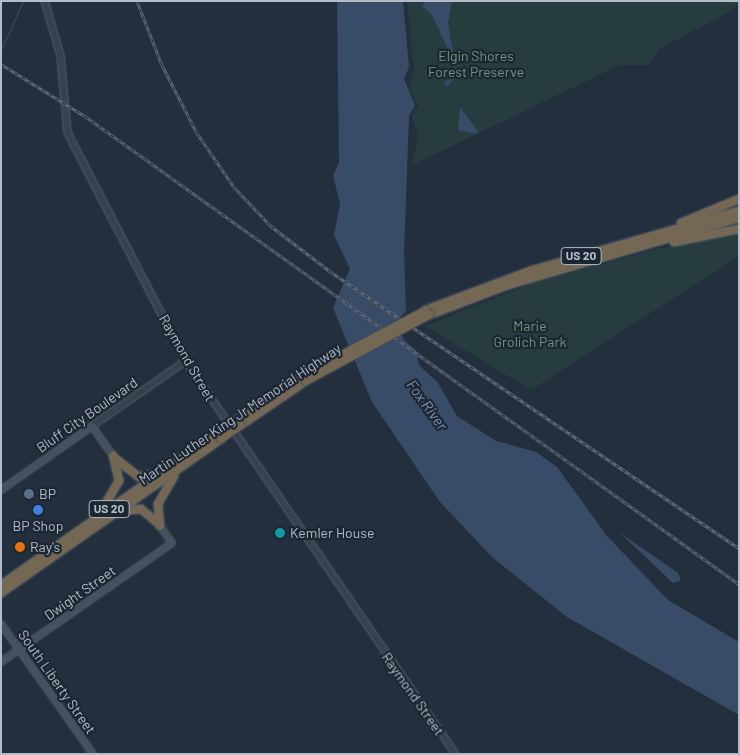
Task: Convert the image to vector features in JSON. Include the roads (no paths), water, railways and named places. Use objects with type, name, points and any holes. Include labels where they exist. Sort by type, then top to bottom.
[{"type":"highway","points":[[617,246],[739,198]]},
{"type":"highway","name":"Martin Luther King Jr Memorial Highway","points":[[1,585],[30,569],[113,515],[188,462],[239,422],[304,379],[428,313],[487,285],[739,211]]},
{"type":"highway","name":"Martin Luther King Jr Memorial Highway","points":[[428,313],[508,285],[739,218]]},
{"type":"highway","points":[[627,250],[739,229]]},
{"type":"highway","name":"Martin Luther King Jr Memorial Highway","points":[[58,550],[87,524],[162,472],[220,436]]},
{"type":"highway","points":[[113,456],[139,477],[162,472]]},
{"type":"highway","points":[[87,524],[116,491],[118,470],[113,456]]},
{"type":"highway","points":[[160,526],[161,495],[188,462]]},
{"type":"highway","points":[[113,515],[141,510],[160,526]]},
{"type":"highway","name":"Martin Luther King Jr Memorial Highway","points":[[1,593],[30,569]]},
{"type":"main road","points":[[92,426],[113,456]]},
{"type":"main road","name":"Bluff City Boulevard","points":[[1,490],[92,426]]},
{"type":"main road","name":"Dwight Street","points":[[1,662],[172,543],[160,526]]},
{"type":"main road","name":"South Liberty Street","points":[[1,624],[93,754]]},
{"type":"street","name":"Raymond Street","points":[[45,1],[61,56],[68,133],[186,361],[456,754]]},
{"type":"street","name":"Bluff City Boulevard","points":[[92,426],[186,361]]},
{"type":"water","name":"Fox River","points":[[337,1],[403,1],[409,67],[404,79],[415,105],[409,116],[404,252],[406,311],[397,321],[404,340],[421,355],[417,358],[420,366],[438,383],[457,416],[496,441],[536,452],[557,467],[607,536],[668,600],[739,642],[739,715],[567,617],[492,557],[440,502],[372,402],[333,308],[350,269],[334,235],[340,204],[333,175],[339,163]]},
{"type":"water","points":[[425,1],[452,1],[448,23],[457,76],[446,87],[444,82],[455,77],[454,62],[432,15],[422,6]]},
{"type":"water","points":[[460,107],[478,131],[476,134],[458,130]]},
{"type":"water","points":[[619,532],[678,573],[681,580],[673,583]]},
{"type":"waterway","points":[[1,50],[23,1]]},
{"type":"railway","points":[[137,1],[162,65],[197,133],[234,187],[271,226],[331,272],[739,548]]},
{"type":"railway","points":[[1,64],[85,116],[739,584]]},
{"type":"place","name":"BP","points":[[29,494]]},
{"type":"place","name":"BP Shop","points":[[38,510]]},
{"type":"place","name":"Kemler House","points":[[280,533]]},
{"type":"place","name":"Ray's","points":[[20,547]]},
{"type":"park label","name":"Elgin Shores Forest Preserve","points":[[476,64]]},
{"type":"park label","name":"Marie Grolich Park","points":[[530,334]]}]
